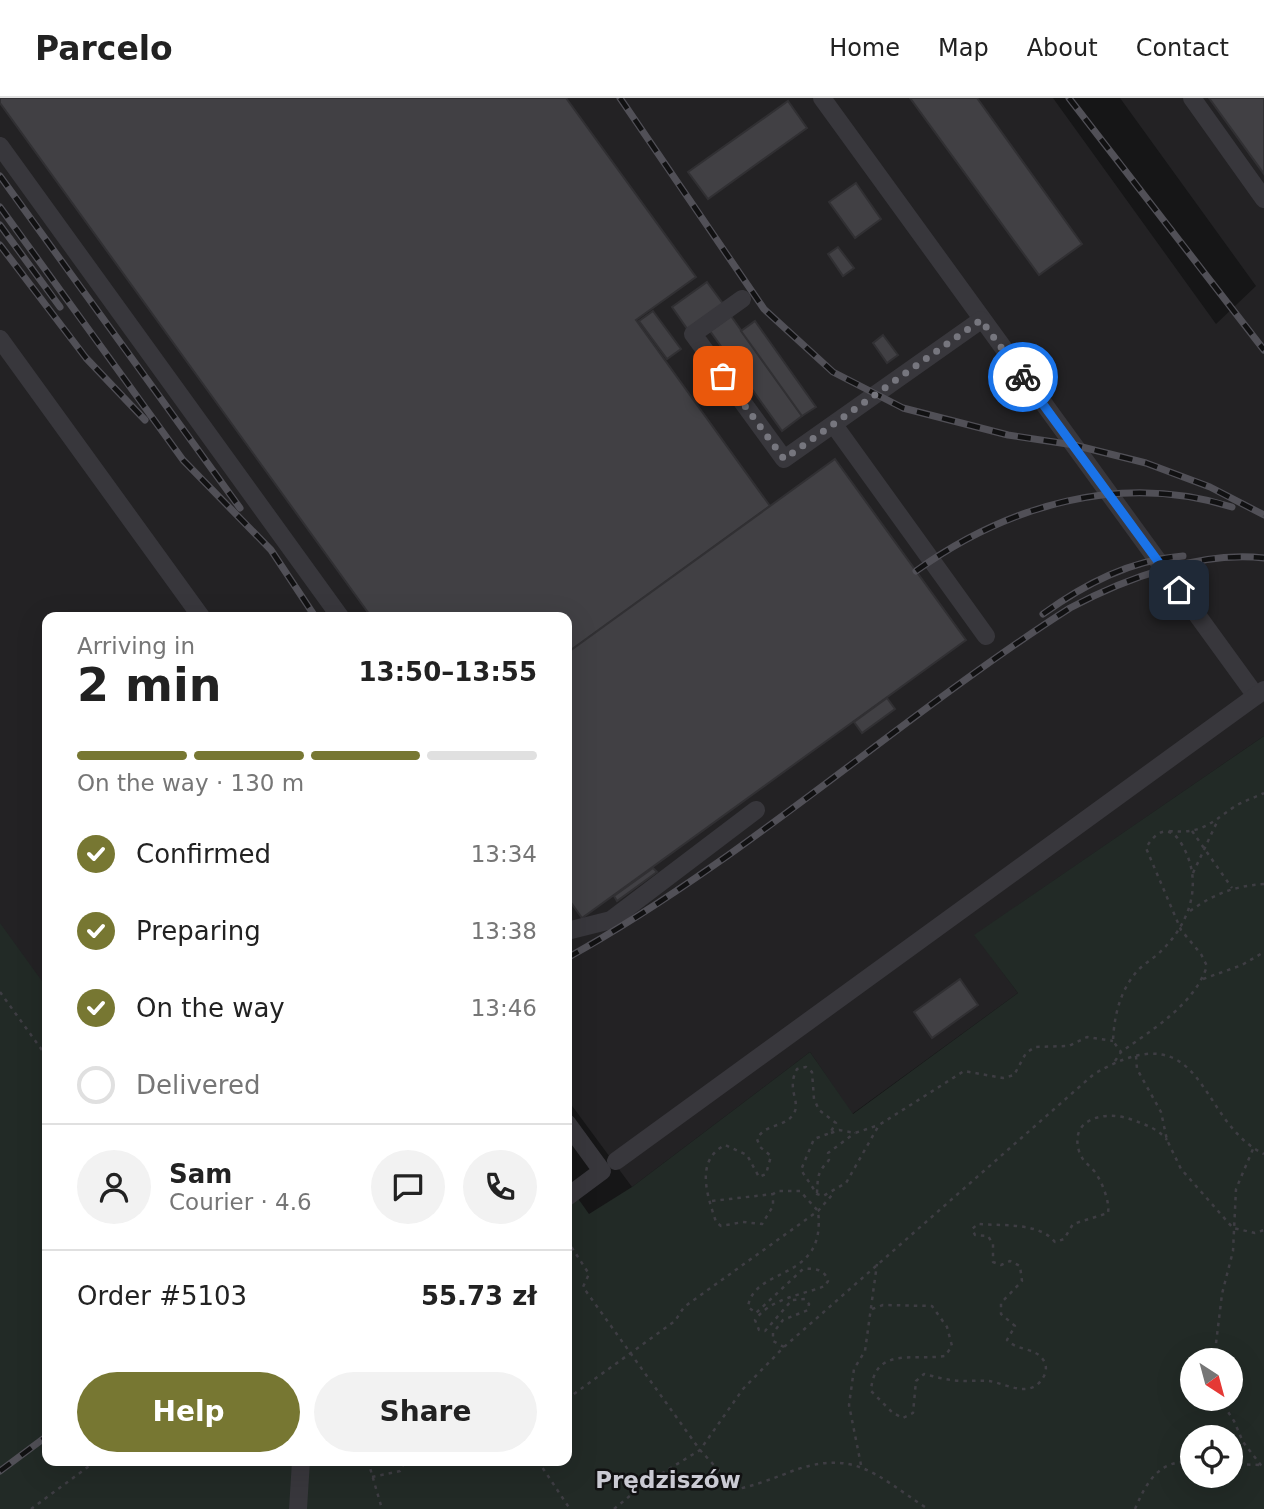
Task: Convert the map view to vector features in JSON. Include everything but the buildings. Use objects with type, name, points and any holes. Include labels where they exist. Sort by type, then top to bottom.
[{"type":"street","points":[[616,1161],[1260,693],[981,320],[822,98]]},
{"type":"street","points":[[1192,98],[1264,199]]},
{"type":"street","points":[[0,146],[337,612]]},
{"type":"street","points":[[743,299],[693,334],[784,459],[981,320]]},
{"type":"street","points":[[0,339],[198,612]]},
{"type":"street","points":[[834,425],[986,636]]},
{"type":"street","points":[[572,929],[611,920],[756,810]]},
{"type":"street","points":[[572,1130],[602,1171],[572,1193]]},
{"type":"street","points":[[298,1509],[301,1466]]},
{"type":"path","points":[[1115,1061],[1121,1052],[1180,1007],[1203,979],[1207,966],[1201,954],[1181,930],[1146,848],[1160,831],[1192,831],[1219,820],[1234,807],[1264,793]]},
{"type":"path","points":[[1192,875],[1219,820]]},
{"type":"path","points":[[1121,1052],[1113,1041],[1117,1009],[1128,983],[1136,972],[1181,930],[1190,912],[1192,875],[1188,854],[1179,839],[1169,831]]},
{"type":"path","points":[[1192,831],[1232,888]]},
{"type":"path","points":[[1190,912],[1212,896],[1232,888],[1264,884]]},
{"type":"path","points":[[1203,979],[1241,965],[1264,952]]},
{"type":"path","points":[[0,992],[42,1050]]},
{"type":"path","points":[[817,1194],[815,1179],[829,1160],[828,1153],[855,1133],[879,1125],[964,1071],[1003,1078],[1014,1075],[1026,1053],[1035,1047],[1069,1046],[1087,1037],[1113,1041]]},
{"type":"path","points":[[1135,1055],[1137,1069],[1161,1112],[1167,1140]]},
{"type":"path","points":[[614,1509],[643,1485],[700,1450],[743,1389],[784,1347],[1094,1074],[1115,1061],[1135,1055],[1178,1060],[1202,1082],[1234,1131],[1253,1149],[1264,1154]]},
{"type":"path","points":[[773,1194],[767,1219],[757,1225],[743,1222],[721,1226],[716,1222],[703,1179],[709,1162],[720,1147],[730,1146],[747,1156],[755,1175],[759,1177],[766,1174],[771,1156],[760,1147],[757,1139],[764,1129],[790,1119],[794,1113],[796,1107],[791,1088],[795,1073],[801,1067],[812,1072],[814,1098],[819,1110],[836,1123],[830,1133]]},
{"type":"path","points":[[872,1310],[883,1305],[932,1306],[947,1327],[952,1346],[945,1356],[899,1358],[882,1362],[872,1376],[871,1391],[893,1413],[903,1418],[913,1413],[916,1381],[924,1374],[950,1380],[988,1381],[1013,1389],[1029,1389],[1042,1380],[1046,1370],[1045,1361],[1036,1353],[1014,1348],[1007,1340],[1015,1326],[1002,1314],[1001,1303],[1022,1281],[1020,1266],[1010,1261],[1000,1265],[993,1262],[993,1244],[988,1236],[975,1236],[972,1229],[978,1224],[1034,1229],[1049,1234],[1055,1242],[1064,1239],[1073,1224],[1108,1213],[1110,1205],[1096,1173],[1085,1163],[1078,1149],[1079,1134],[1087,1121],[1098,1115],[1122,1116],[1158,1129],[1167,1140],[1181,1168],[1233,1228],[1255,1233],[1264,1230]]},
{"type":"path","points":[[572,1395],[675,1321],[684,1307],[818,1211],[854,1171],[879,1125]]},
{"type":"path","points":[[834,1192],[823,1196],[817,1194],[801,1170],[814,1139],[839,1130],[855,1133]]},
{"type":"path","points":[[1215,1348],[1222,1294],[1231,1267],[1236,1189],[1253,1149]]},
{"type":"path","points":[[711,1200],[773,1194],[778,1191],[800,1191],[818,1211],[816,1241],[806,1261],[761,1286],[749,1301],[748,1307],[757,1313],[803,1269],[819,1269],[827,1274],[825,1286],[793,1295],[760,1313],[755,1320],[759,1330],[765,1331],[792,1300],[805,1299],[809,1304],[808,1310],[783,1320],[773,1333],[773,1341],[784,1347]]},
{"type":"path","points":[[572,1248],[589,1274],[583,1287],[700,1450],[734,1487],[741,1489],[821,1462],[861,1466],[928,1509]]},
{"type":"path","points":[[861,1466],[849,1405],[854,1369],[865,1351],[877,1264]]},
{"type":"path","points":[[1227,1411],[1243,1442],[1263,1466]]},
{"type":"path","points":[[1135,1509],[1147,1480],[1180,1461]]},
{"type":"path","points":[[1243,1465],[1263,1466]]},
{"type":"path","points":[[31,1509],[89,1466]]},
{"type":"path","points":[[369,1466],[382,1509]]},
{"type":"path","points":[[372,1477],[400,1471],[402,1466]]},
{"type":"path","points":[[541,1466],[570,1509]]},
{"type":"shaded area","points":[[0,98],[1053,98],[1216,324],[1256,286],[1120,98],[1264,98],[1264,736],[975,935],[1018,993],[852,1114],[810,1052],[632,1187],[572,1106],[572,612],[42,612],[42,1018],[0,960]]},
{"type":"shaded area","points":[[1264,736],[1264,1509],[0,1509],[0,923],[42,981],[42,1466],[572,1466],[572,1190],[589,1214],[632,1187],[810,1052],[853,1114],[1018,993],[974,935]]},
{"type":"railway","points":[[620,98],[764,309],[833,372],[903,408],[1008,435],[1074,445],[1146,463],[1210,487],[1264,515]]},
{"type":"railway","points":[[1069,98],[1264,350]]},
{"type":"railway","points":[[0,176],[240,508]]},
{"type":"railway","points":[[0,207],[183,460],[271,550],[312,612]]},
{"type":"railway","points":[[0,225],[60,307]]},
{"type":"railway","points":[[0,245],[86,358],[145,420]]},
{"type":"railway","points":[[916,571],[989,528],[1067,501],[1107,494],[1149,493],[1190,497],[1232,507]]},
{"type":"railway","points":[[1043,614],[1109,575],[1163,558],[1183,556]]},
{"type":"railway","points":[[572,955],[697,877],[944,695],[1070,608],[1139,577],[1164,569],[1214,559],[1264,558]]},
{"type":"railway","points":[[0,1471],[42,1440]]},
{"type":"way so far","points":[[723,376],[784,459],[981,320],[1023,377]]},
{"type":"district","name":"Prędziszów","points":[[668,1480]]},
{"type":"route","points":[[1023,377],[1179,590]]}]
